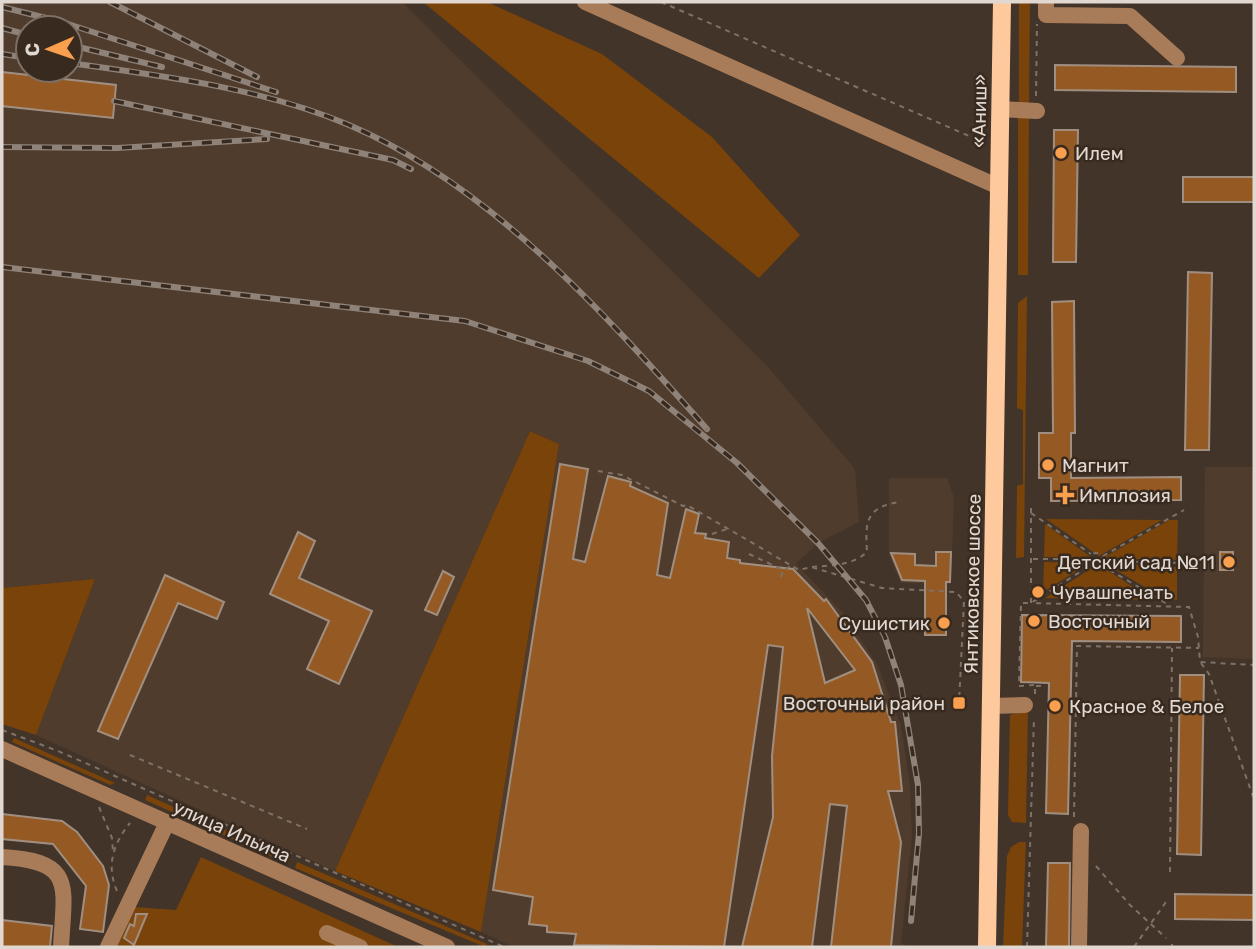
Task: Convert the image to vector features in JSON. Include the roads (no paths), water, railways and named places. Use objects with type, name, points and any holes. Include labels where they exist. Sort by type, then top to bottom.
[{"type":"main road","name":"«Аниш»","points":[[999,220],[1002,2]]},
{"type":"main road","name":"Янтиковское шоссе","points":[[987,947],[999,220]]},
{"type":"street","points":[[585,2],[999,187]]},
{"type":"street","points":[[1041,8],[1046,15],[1130,16],[1177,58]]},
{"type":"street","points":[[1000,109],[1037,111]]},
{"type":"street","points":[[991,706],[1031,705]]},
{"type":"street","name":"улица Ильича","points":[[2,749],[166,825],[447,947]]},
{"type":"street","points":[[1078,824],[1079,947]]},
{"type":"street","points":[[108,947],[166,825]]},
{"type":"street","points":[[2,856],[42,861],[56,872],[64,886],[61,947]]},
{"type":"street","points":[[327,933],[360,947]]},
{"type":"railway","points":[[110,2],[257,77]]},
{"type":"railway","points":[[2,7],[62,22],[276,92]]},
{"type":"railway","points":[[2,28],[14,31]]},
{"type":"railway","points":[[84,48],[162,67]]},
{"type":"railway","points":[[2,54],[14,56]]},
{"type":"railway","points":[[84,65],[212,85],[282,102],[349,125],[401,151],[451,182],[544,257],[629,342],[707,429]]},
{"type":"railway","points":[[114,101],[393,160],[411,169]]},
{"type":"railway","points":[[2,147],[117,148],[267,139]]},
{"type":"railway","points":[[2,267],[465,321],[588,361],[649,391],[737,463],[818,543],[866,600],[885,637],[901,685],[918,785],[919,833],[911,921]]},
{"type":"place","name":"Илем","points":[[1061,153]]},
{"type":"place","name":"Магнит","points":[[1048,465]]},
{"type":"place","name":"Имплозия","points":[[1065,495]]},
{"type":"place","name":"Детский сад №11","points":[[1229,562]]},
{"type":"place","name":"Чувашпечать","points":[[1038,592]]},
{"type":"place","name":"Восточный","points":[[1034,621]]},
{"type":"place","name":"Сушистик","points":[[944,623]]},
{"type":"place","name":"Восточный район","points":[[959,703]]},
{"type":"place","name":"Красное & Белое","points":[[1055,706]]}]
